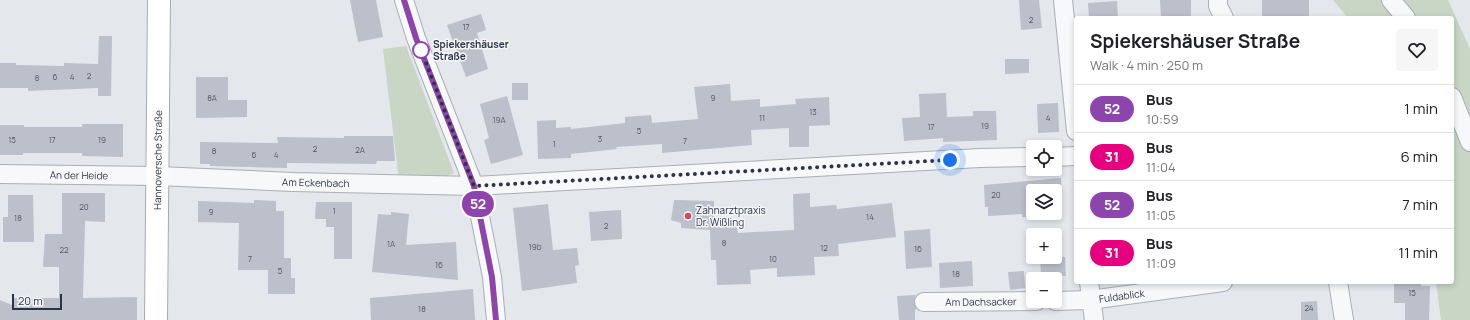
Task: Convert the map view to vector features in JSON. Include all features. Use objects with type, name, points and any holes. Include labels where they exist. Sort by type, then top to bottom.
[{"type":"main road","name":"Hannoversche Straße","points":[[156,320],[159,0]]},
{"type":"street","points":[[404,0],[416,38],[474,186],[492,277],[496,320]]},
{"type":"street","points":[[1063,0],[1074,111]]},
{"type":"street","points":[[1218,0],[1218,6],[1223,16]]},
{"type":"street","points":[[1391,0],[1404,16]]},
{"type":"street","points":[[1454,102],[1470,142]]},
{"type":"street","points":[[1062,156],[1074,156]]},
{"type":"street","name":"Am Eckenbach","points":[[158,176],[292,182],[474,186],[980,158],[1026,157]]},
{"type":"street","name":"An der Heide","points":[[0,174],[158,176]]},
{"type":"street","points":[[1089,284],[1090,300],[1094,320]]},
{"type":"street","name":"Fuldablick","points":[[1090,300],[1208,284]]},
{"type":"street","points":[[1338,284],[1344,320]]},
{"type":"street","points":[[1062,301],[1090,300]]},
{"type":"street","name":"Am Dachsacker","points":[[924,302],[1026,301]]},
{"type":"green space","points":[[1333,0],[1448,0],[1470,49],[1470,320],[1441,320],[1436,284],[1454,284],[1454,16],[1346,16]]},
{"type":"green space","points":[[406,46],[454,173],[440,179],[399,180],[383,49]]},
{"type":"building","points":[[350,0],[376,0],[383,37],[358,42]]},
{"type":"building","points":[[1019,0],[1039,0],[1042,28],[1021,30]]},
{"type":"building","points":[[1160,0],[1191,0],[1191,16],[1161,16]]},
{"type":"building","points":[[1262,0],[1309,0],[1309,16],[1262,16]]},
{"type":"building","points":[[1117,1],[1118,16],[1089,16],[1088,3]]},
{"type":"building","points":[[481,14],[486,30],[477,33],[488,69],[466,77],[447,25]]},
{"type":"building","points":[[99,36],[112,36],[111,96],[98,96],[98,88],[28,91],[28,88],[0,88],[0,63],[16,63],[16,65],[64,66],[64,63],[98,64]]},
{"type":"building","points":[[1005,59],[1029,59],[1029,73],[1005,74]]},
{"type":"building","points":[[196,77],[228,77],[228,100],[247,100],[247,117],[196,118]]},
{"type":"building","points":[[512,83],[528,83],[528,100],[512,100]]},
{"type":"building","points":[[730,84],[731,101],[760,99],[760,107],[796,104],[795,99],[829,97],[830,125],[809,126],[809,147],[789,147],[789,128],[751,130],[752,145],[662,153],[662,144],[616,147],[617,149],[571,154],[571,158],[538,159],[537,121],[556,120],[556,128],[571,127],[571,129],[625,123],[625,117],[651,115],[652,123],[698,119],[694,87]]},
{"type":"building","points":[[946,93],[947,117],[973,116],[973,111],[996,111],[997,140],[943,142],[943,138],[904,141],[902,118],[920,117],[919,94]]},
{"type":"building","points":[[507,96],[523,155],[491,164],[484,140],[489,138],[480,104]]},
{"type":"building","points":[[1058,103],[1059,132],[1038,133],[1037,104]]},
{"type":"building","points":[[82,124],[123,124],[123,157],[82,156],[82,153],[23,153],[23,155],[0,155],[0,125],[24,125],[24,127],[82,127]]},
{"type":"building","points":[[344,136],[393,136],[395,161],[377,161],[376,164],[287,163],[287,168],[210,166],[210,164],[200,164],[200,142],[278,143],[277,137],[344,138]]},
{"type":"building","points":[[1061,178],[1061,184],[1026,184],[1026,217],[1022,217],[1022,214],[988,216],[988,207],[985,207],[984,185]]},
{"type":"building","points":[[62,193],[105,193],[105,222],[85,221],[83,298],[137,297],[137,320],[0,320],[0,300],[12,305],[14,298],[59,298],[59,267],[43,267],[45,234],[62,234]]},
{"type":"building","points":[[810,193],[810,207],[836,205],[837,209],[892,203],[896,237],[838,244],[839,256],[814,257],[815,275],[777,277],[777,268],[750,270],[751,284],[717,285],[716,260],[711,260],[710,230],[681,228],[681,223],[671,220],[674,200],[714,201],[714,227],[737,226],[738,233],[794,230],[793,194]]},
{"type":"building","points":[[8,195],[33,195],[34,242],[3,242],[3,217],[8,217]]},
{"type":"building","points":[[254,200],[276,201],[276,211],[284,211],[284,258],[291,258],[291,278],[295,278],[295,294],[268,294],[268,270],[238,270],[239,223],[198,222],[198,201],[254,203]]},
{"type":"building","points":[[316,202],[352,202],[352,259],[334,259],[334,227],[326,227],[326,219],[315,219]]},
{"type":"building","points":[[548,204],[553,250],[577,248],[579,265],[575,266],[577,283],[522,291],[513,208]]},
{"type":"building","points":[[621,210],[622,239],[591,241],[589,212]]},
{"type":"building","points":[[391,212],[409,214],[406,245],[456,242],[458,280],[372,272],[378,214],[391,215]]},
{"type":"building","points":[[930,229],[932,267],[906,269],[904,231]]},
{"type":"building","points":[[1062,257],[1065,257],[1066,276],[1062,276],[1062,272],[1041,272],[1040,264],[1062,264]]},
{"type":"building","points":[[972,261],[973,286],[940,288],[939,263]]},
{"type":"building","points":[[1024,271],[1025,288],[1010,290],[1008,272]]},
{"type":"building","points":[[1394,284],[1421,284],[1421,286],[1430,286],[1429,320],[1405,320],[1405,303],[1394,303]]},
{"type":"building","points":[[473,289],[475,320],[371,320],[370,298]]},
{"type":"building","points":[[916,295],[914,302],[916,309],[915,320],[899,320],[897,296]]},
{"type":"building","points":[[1317,301],[1318,320],[1301,320],[1301,302]]},
{"type":"bus line","name":"52","points":[[404,0],[416,38],[474,186],[492,277],[496,320]]},
{"type":"place","name":"Spiekershäuser Straße","points":[[421,50]]},
{"type":"place","name":"Zahnarztpraxis Dr. Wißling","points":[[688,216]]},
{"type":"route","points":[[421,50],[474,186],[950,160]]}]
